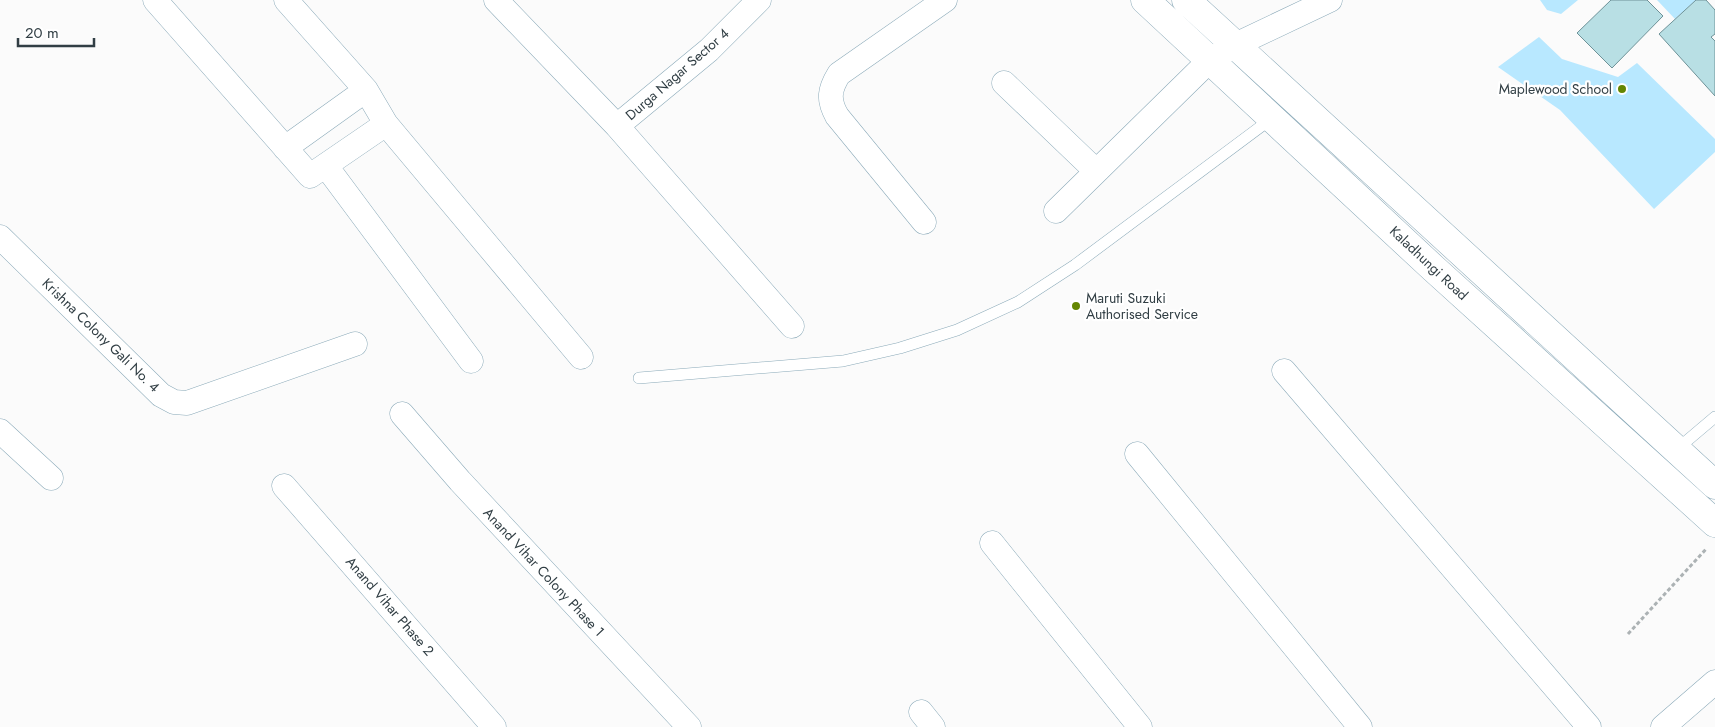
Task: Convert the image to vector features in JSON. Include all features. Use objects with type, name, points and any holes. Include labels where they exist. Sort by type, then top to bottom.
[{"type":"main road","name":"Kaladhungi Road","points":[[1145,0],[1433,268],[1712,535]]},
{"type":"main road","name":"Kaladhungi Road","points":[[1186,0],[1453,247],[1715,485]]},
{"type":"main road","points":[[1433,268],[1453,247]]},
{"type":"street","points":[[155,0],[310,176],[386,124]]},
{"type":"street","points":[[286,0],[366,90],[386,124],[580,357]]},
{"type":"street","points":[[496,0],[617,126],[792,326]]},
{"type":"street","name":"Durga Nagar Sector 4","points":[[617,126],[709,50],[759,0]]},
{"type":"street","points":[[924,222],[837,116],[830,103],[831,87],[839,74],[945,0]]},
{"type":"street","points":[[1056,211],[1209,61],[1234,46],[1330,0]]},
{"type":"street","points":[[1004,83],[1096,171]]},
{"type":"street","points":[[285,148],[366,90]]},
{"type":"street","points":[[326,166],[472,361]]},
{"type":"street","name":"Krishna Colony Gali No. 4","points":[[0,237],[161,395],[174,402],[187,402],[355,344]]},
{"type":"street","points":[[1284,371],[1589,727]]},
{"type":"street","name":"Anand Vihar Colony Phase 1","points":[[402,414],[460,481],[689,727]]},
{"type":"street","points":[[0,431],[52,478]]},
{"type":"street","points":[[1137,454],[1360,727]]},
{"type":"street","name":"Anand Vihar Phase 2","points":[[284,486],[494,727]]},
{"type":"street","points":[[992,542],[1140,727]]},
{"type":"street","points":[[1663,727],[1715,682]]},
{"type":"lane","points":[[639,378],[842,360],[900,348],[957,330],[1018,302],[1075,264],[1271,119]]},
{"type":"lane","points":[[1676,450],[1715,417]]},
{"type":"path","points":[[1628,634],[1712,535]]},
{"type":"shaded area","points":[[1540,0],[1578,0],[1561,14],[1547,10]]},
{"type":"shaded area","points":[[1657,0],[1696,0],[1675,19]]},
{"type":"shaded area","points":[[1539,37],[1562,59],[1618,77],[1637,63],[1715,139],[1715,152],[1654,209],[1560,110],[1498,67]]},
{"type":"building","points":[[1611,0],[1647,0],[1663,16],[1612,68],[1577,33]]},
{"type":"building","points":[[1696,0],[1706,0],[1715,10],[1715,34],[1711,37],[1715,41],[1715,96],[1659,34]]},
{"type":"place","name":"Maplewood School","points":[[1622,89]]},
{"type":"place","name":"Maruti Suzuki Authorised Service","points":[[1076,306]]}]
